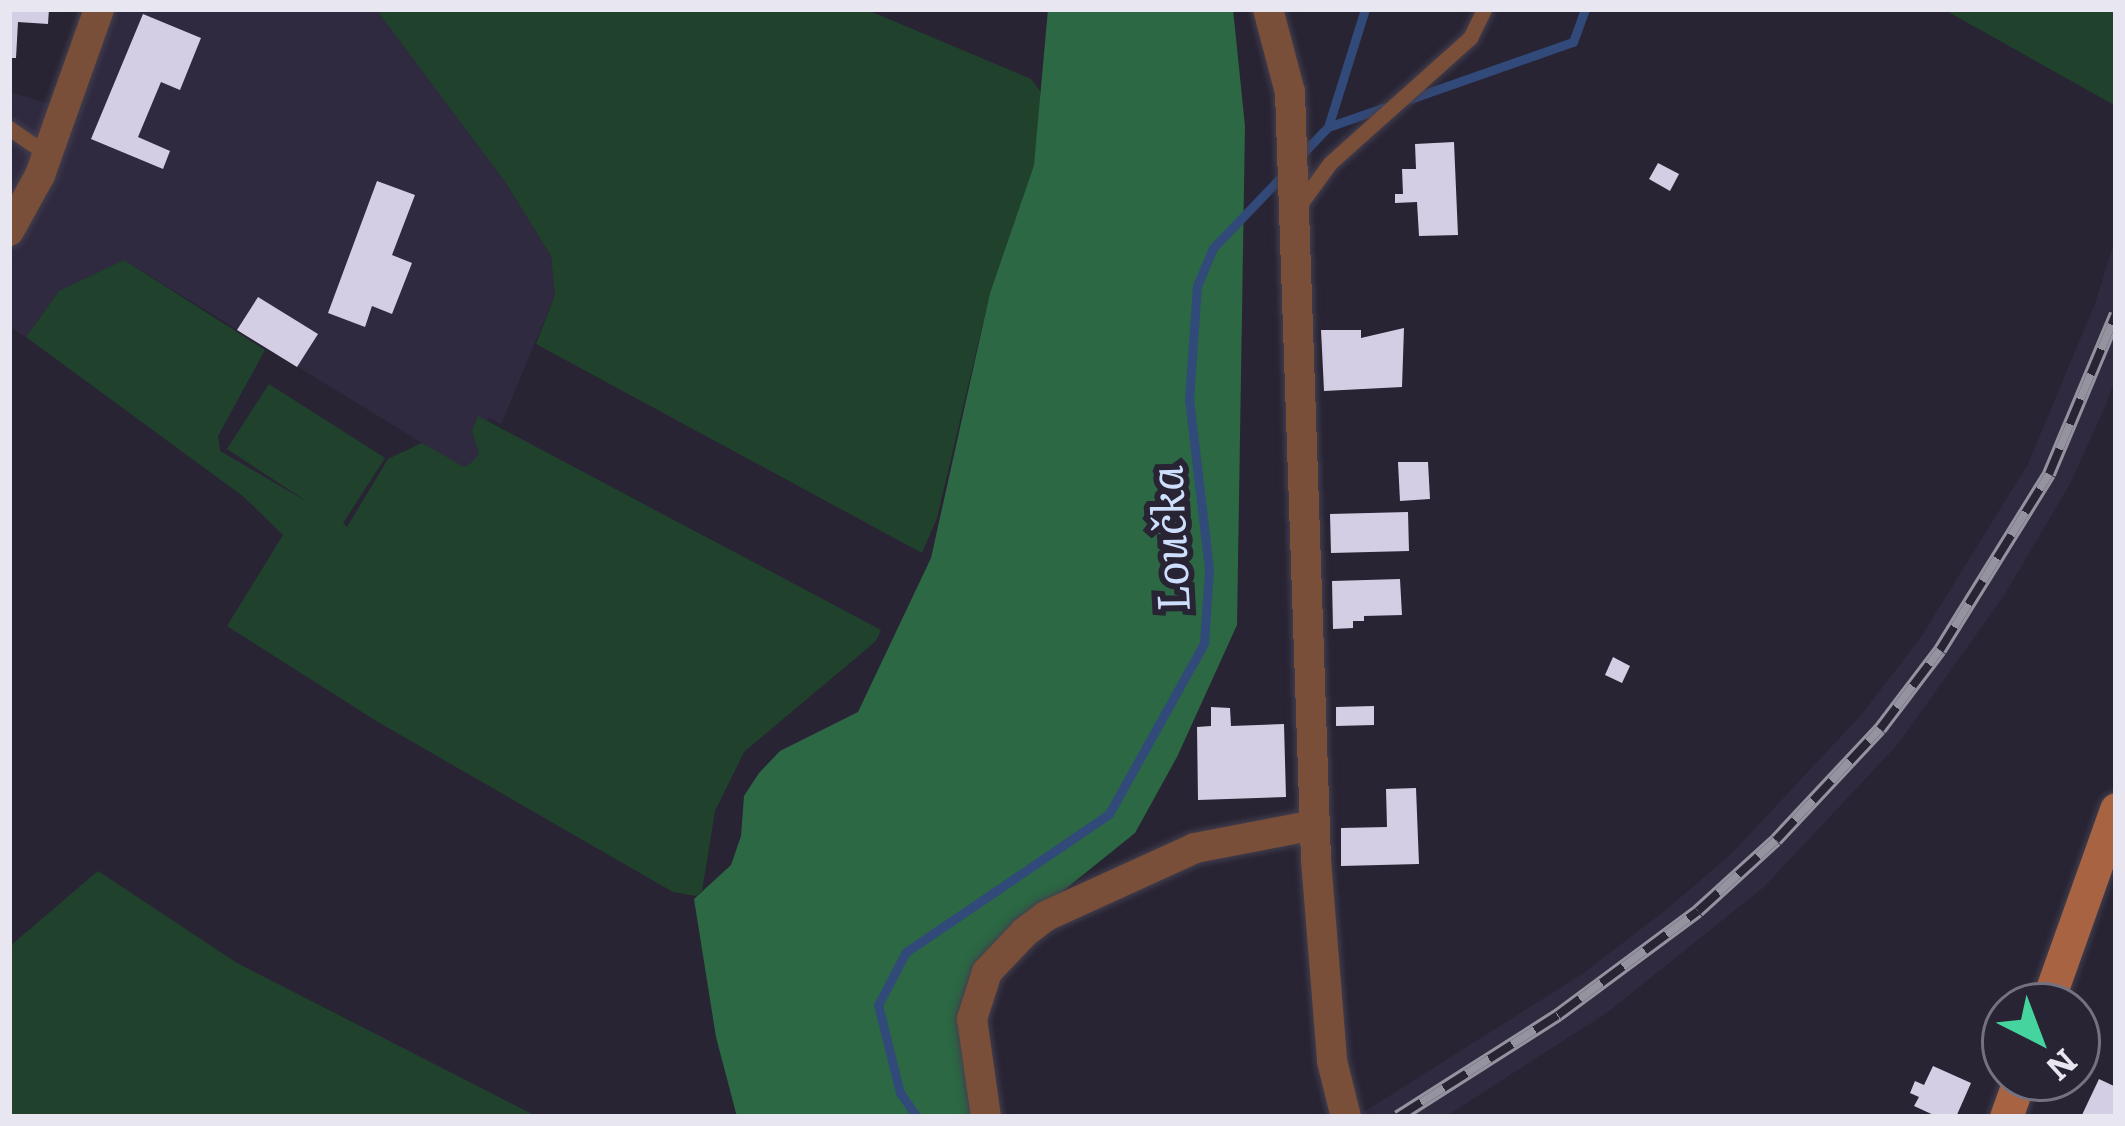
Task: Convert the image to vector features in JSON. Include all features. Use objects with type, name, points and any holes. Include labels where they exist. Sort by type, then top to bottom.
[{"type":"main road","points":[[2055,982],[2116,809]]},
{"type":"street","points":[[9,231],[48,155],[99,9]]},
{"type":"street","points":[[1268,9],[1289,92],[1315,825],[1332,1061],[1346,1117]]},
{"type":"street","points":[[986,1117],[972,1019],[987,972],[1025,932],[1046,916],[1195,848],[1315,825]]},
{"type":"lane","points":[[1293,200],[1470,38],[1484,9]]},
{"type":"lane","points":[[9,128],[48,155]]},
{"type":"shaded area","points":[[79,9],[376,9],[506,183],[551,256],[555,295],[501,424],[490,418],[472,431],[479,454],[472,462],[464,467],[453,462],[124,260],[59,291],[26,337],[9,327],[9,92],[54,105]]},
{"type":"shaded area","points":[[2116,236],[2116,378],[2104,409],[2070,484],[2003,597],[1898,744],[1764,887],[1608,1012],[1445,1117],[1356,1117],[1582,974],[1666,910],[1732,853],[1862,714],[1921,637],[2028,464],[2096,301]]},
{"type":"green space","points":[[376,9],[865,9],[1031,79],[1040,91],[1042,118],[1034,165],[990,293],[937,518],[922,553],[536,344],[555,295],[551,256],[506,183]]},
{"type":"green space","points":[[1048,9],[1233,9],[1245,126],[1237,625],[1177,757],[1135,833],[1048,903],[962,1008],[998,1117],[737,1117],[716,1037],[694,899],[731,865],[741,836],[744,796],[759,773],[780,751],[858,712],[931,558],[990,293],[1034,165]]},
{"type":"green space","points":[[1943,9],[2116,9],[2116,106]]},
{"type":"green space","points":[[124,260],[265,350],[218,436],[220,451],[309,503],[227,449],[269,384],[385,458],[343,523],[347,527],[388,459],[422,443],[464,467],[472,462],[479,454],[472,431],[478,416],[881,630],[876,641],[744,752],[715,811],[702,891],[696,896],[673,892],[378,722],[227,626],[283,535],[244,497],[26,337],[59,291]]},
{"type":"green space","points":[[98,871],[237,963],[538,1117],[9,1117],[9,947]]},
{"type":"building","points":[[9,9],[49,9],[48,24],[18,22],[16,58],[9,58]]},
{"type":"building","points":[[143,14],[201,38],[180,90],[161,82],[138,137],[170,151],[163,169],[91,139]]},
{"type":"building","points":[[1454,142],[1458,235],[1419,236],[1417,202],[1395,203],[1395,194],[1403,194],[1402,169],[1416,169],[1415,144]]},
{"type":"building","points":[[1658,163],[1679,174],[1670,191],[1649,179]]},
{"type":"building","points":[[377,181],[415,195],[392,255],[412,263],[392,314],[372,306],[365,327],[328,313]]},
{"type":"building","points":[[258,297],[318,334],[297,367],[237,330]]},
{"type":"building","points":[[1404,328],[1402,387],[1324,391],[1321,330],[1361,330],[1361,338]]},
{"type":"building","points":[[1398,462],[1428,462],[1430,499],[1400,501]]},
{"type":"building","points":[[1408,512],[1409,551],[1331,553],[1330,514]]},
{"type":"building","points":[[1400,579],[1402,615],[1364,616],[1364,621],[1353,621],[1353,628],[1333,629],[1332,581]]},
{"type":"building","points":[[1613,657],[1630,666],[1622,683],[1605,675]]},
{"type":"building","points":[[1374,706],[1374,725],[1336,726],[1336,707]]},
{"type":"building","points":[[1211,707],[1230,708],[1231,726],[1284,724],[1286,797],[1198,800],[1197,727],[1211,726]]},
{"type":"building","points":[[1416,788],[1419,864],[1341,866],[1341,828],[1387,827],[1386,789]]},
{"type":"building","points":[[1933,1066],[1971,1083],[1956,1117],[1938,1117],[1914,1106],[1919,1097],[1910,1093],[1915,1081],[1924,1085]]},
{"type":"building","points":[[2101,1080],[2116,1087],[2116,1117],[2081,1117],[2088,1102],[2101,1102]]},
{"type":"waterway","name":"Loučka","points":[[1301,155],[1328,127],[1365,9]]},
{"type":"waterway","points":[[1407,100],[1573,42],[1585,9]]},
{"type":"waterway","points":[[1328,127],[1385,107]]},
{"type":"waterway","name":"Loučka","points":[[917,1117],[900,1093],[878,1005],[906,952],[1109,814],[1204,643],[1209,569],[1189,400],[1197,286],[1213,248],[1286,172]]},
{"type":"railway","points":[[1398,1117],[1558,1015],[1698,911],[1776,840],[1880,729],[1940,650],[2049,474],[2116,314]]}]
